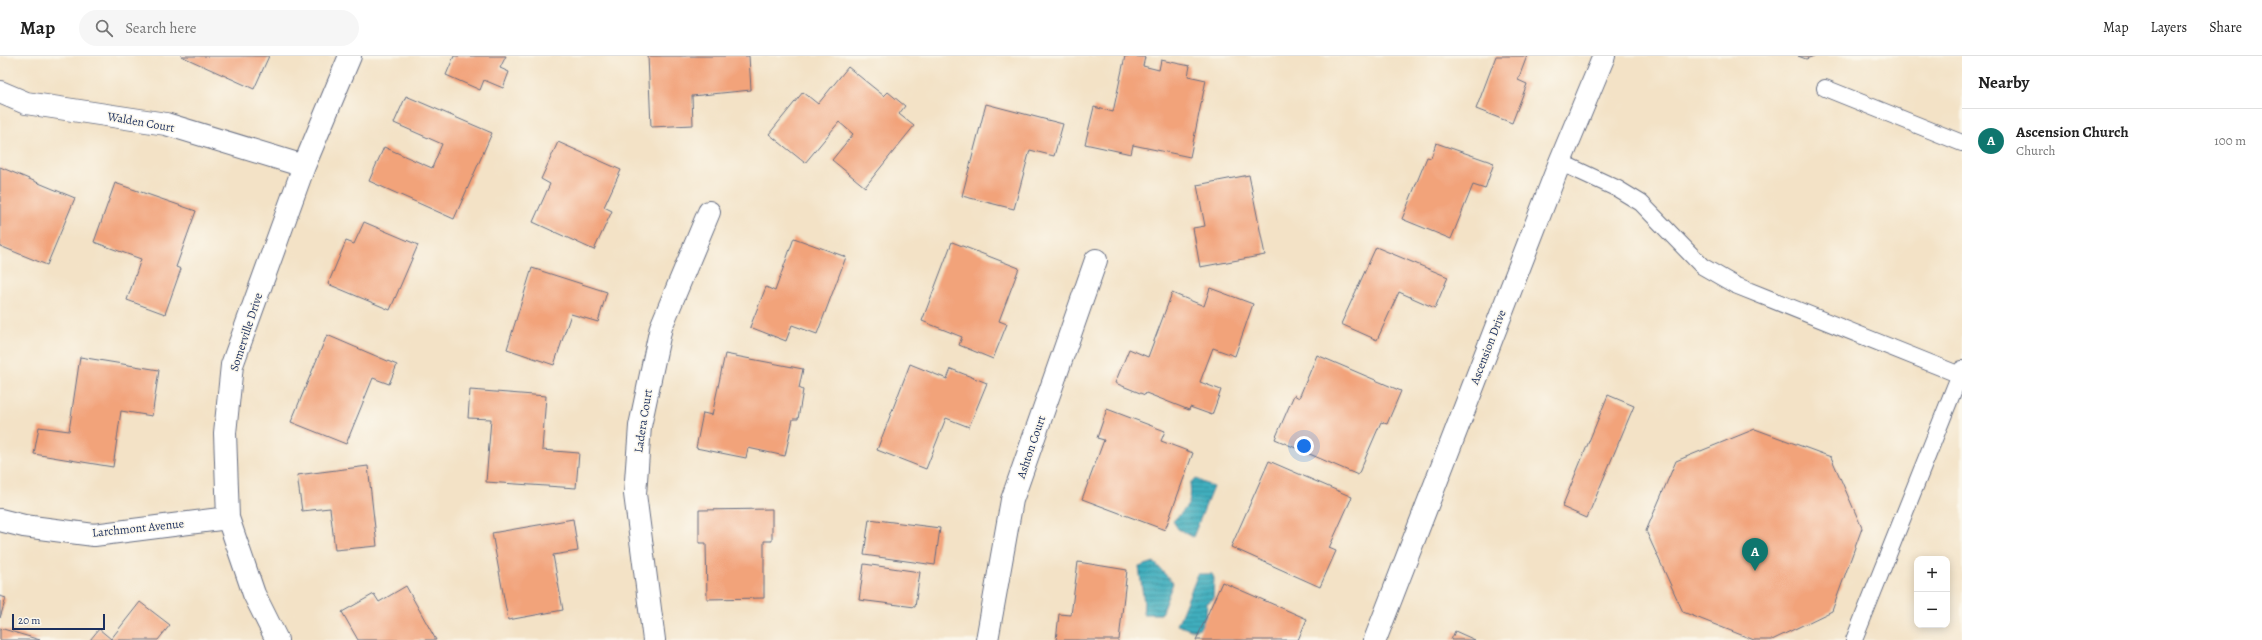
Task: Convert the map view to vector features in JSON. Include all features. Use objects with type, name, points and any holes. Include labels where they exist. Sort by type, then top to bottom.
[{"type":"street","name":"Somerville Drive","points":[[277,640],[254,594],[228,518],[225,432],[232,365],[304,166],[350,56]]},
{"type":"street","name":"Ascension Drive","points":[[1375,640],[1560,162],[1604,56]]},
{"type":"street","name":"Walden Court","points":[[0,92],[26,103],[166,124],[304,166]]},
{"type":"street","name":"Ladera Court","points":[[654,640],[635,494],[640,426],[661,328],[710,212]]},
{"type":"street","name":"Ashton Court","points":[[987,640],[1012,500],[1096,260]]},
{"type":"street","name":"Larchmont Avenue","points":[[0,520],[24,526],[94,535],[228,518]]},
{"type":"lane","points":[[1825,88],[1962,143]]},
{"type":"lane","points":[[1560,162],[1618,189],[1641,203],[1702,266],[1735,285],[1961,372],[1854,640]]},
{"type":"water","points":[[1196,479],[1213,487],[1193,537],[1178,529],[1173,521],[1188,505],[1190,483]]},
{"type":"water","points":[[1154,562],[1173,583],[1161,614],[1143,614],[1144,603],[1139,567]]},
{"type":"water","points":[[1198,574],[1212,574],[1214,578],[1213,599],[1207,603],[1206,615],[1200,628],[1191,630],[1177,625]]},
{"type":"building","points":[[181,56],[269,56],[254,89]]},
{"type":"building","points":[[454,56],[506,56],[500,68],[509,72],[503,88],[484,80],[480,90],[446,75]]},
{"type":"building","points":[[648,56],[749,56],[751,90],[692,96],[693,125],[651,127]]},
{"type":"building","points":[[1125,56],[1145,57],[1143,66],[1159,70],[1161,60],[1190,66],[1188,76],[1206,80],[1190,157],[1133,145],[1131,154],[1085,144],[1094,107],[1113,112]]},
{"type":"building","points":[[1496,56],[1527,56],[1518,80],[1527,84],[1512,123],[1476,109]]},
{"type":"building","points":[[1798,56],[1814,56],[1806,59]]},
{"type":"building","points":[[848,67],[884,96],[888,92],[905,106],[899,114],[914,126],[865,187],[832,160],[853,134],[839,122],[805,163],[769,134],[803,92],[818,104]]},
{"type":"building","points":[[406,96],[492,133],[454,219],[369,181],[384,147],[432,168],[442,144],[394,123]]},
{"type":"building","points":[[986,104],[1063,124],[1054,156],[1030,150],[1014,209],[962,196]]},
{"type":"building","points":[[558,142],[621,170],[604,207],[612,211],[594,250],[533,222],[550,184],[541,179]]},
{"type":"building","points":[[1436,143],[1494,163],[1485,189],[1473,185],[1451,239],[1402,219],[1427,157],[1431,158]]},
{"type":"building","points":[[0,167],[75,198],[47,265],[0,246]]},
{"type":"building","points":[[1249,175],[1265,255],[1200,267],[1193,228],[1205,226],[1197,185]]},
{"type":"building","points":[[115,183],[196,211],[176,267],[181,269],[165,314],[127,300],[141,259],[94,242]]},
{"type":"building","points":[[364,222],[418,245],[390,310],[328,284],[346,241],[354,244]]},
{"type":"building","points":[[794,238],[846,257],[817,334],[792,325],[786,341],[750,327],[766,287],[775,291]]},
{"type":"building","points":[[952,242],[1019,268],[999,321],[1007,324],[993,359],[959,345],[962,337],[922,321]]},
{"type":"building","points":[[1376,247],[1448,277],[1435,308],[1399,292],[1377,340],[1341,324]]},
{"type":"building","points":[[532,268],[607,292],[598,322],[571,314],[554,365],[507,349]]},
{"type":"building","points":[[1210,288],[1253,304],[1235,356],[1213,348],[1200,382],[1221,390],[1212,415],[1190,407],[1189,410],[1146,393],[1145,395],[1115,383],[1129,349],[1148,357],[1172,293],[1204,306]]},
{"type":"building","points":[[327,335],[397,365],[389,384],[373,378],[346,444],[291,422]]},
{"type":"building","points":[[725,354],[803,369],[799,388],[803,390],[798,419],[793,419],[785,456],[748,448],[746,458],[696,448],[703,413],[712,415]]},
{"type":"building","points":[[1317,355],[1401,391],[1387,424],[1381,422],[1358,475],[1275,439],[1294,395],[1299,398]]},
{"type":"building","points":[[80,357],[159,370],[152,416],[121,411],[113,467],[34,454],[39,427],[69,431]]},
{"type":"building","points":[[910,364],[947,379],[951,369],[987,383],[969,427],[946,418],[926,469],[877,450]]},
{"type":"building","points":[[470,390],[546,396],[542,450],[579,453],[576,488],[486,482],[491,419],[468,418]]},
{"type":"building","points":[[1608,395],[1634,406],[1587,518],[1562,507]]},
{"type":"building","points":[[1107,409],[1165,431],[1161,441],[1193,453],[1165,530],[1082,499],[1104,440],[1097,438]]},
{"type":"building","points":[[1755,429],[1831,457],[1862,528],[1832,611],[1772,640],[1754,640],[1683,612],[1646,531],[1676,461]]},
{"type":"building","points":[[1269,461],[1352,497],[1329,548],[1336,551],[1320,587],[1231,547]]},
{"type":"building","points":[[368,466],[377,546],[335,550],[330,508],[302,511],[297,475]]},
{"type":"building","points":[[772,509],[772,541],[764,541],[764,598],[707,599],[706,543],[699,543],[699,510]]},
{"type":"building","points":[[573,519],[578,551],[553,555],[563,610],[508,620],[492,533]]},
{"type":"building","points":[[869,519],[940,528],[935,565],[864,555]]},
{"type":"building","points":[[1078,562],[1127,570],[1119,640],[1056,640],[1059,614],[1071,615]]},
{"type":"building","points":[[864,564],[920,572],[915,607],[859,600]]},
{"type":"building","points":[[1222,582],[1307,619],[1298,640],[1196,640]]},
{"type":"building","points":[[406,586],[436,640],[358,640],[342,612],[374,594],[379,602]]},
{"type":"building","points":[[0,596],[6,598],[0,618]]},
{"type":"building","points":[[140,602],[170,625],[158,640],[90,640],[99,629],[111,639]]},
{"type":"building","points":[[0,628],[40,640],[0,640]]},
{"type":"building","points":[[1455,631],[1475,640],[1451,640]]},
{"type":"place","name":"Ascension Church","points":[[1755,571]]}]
